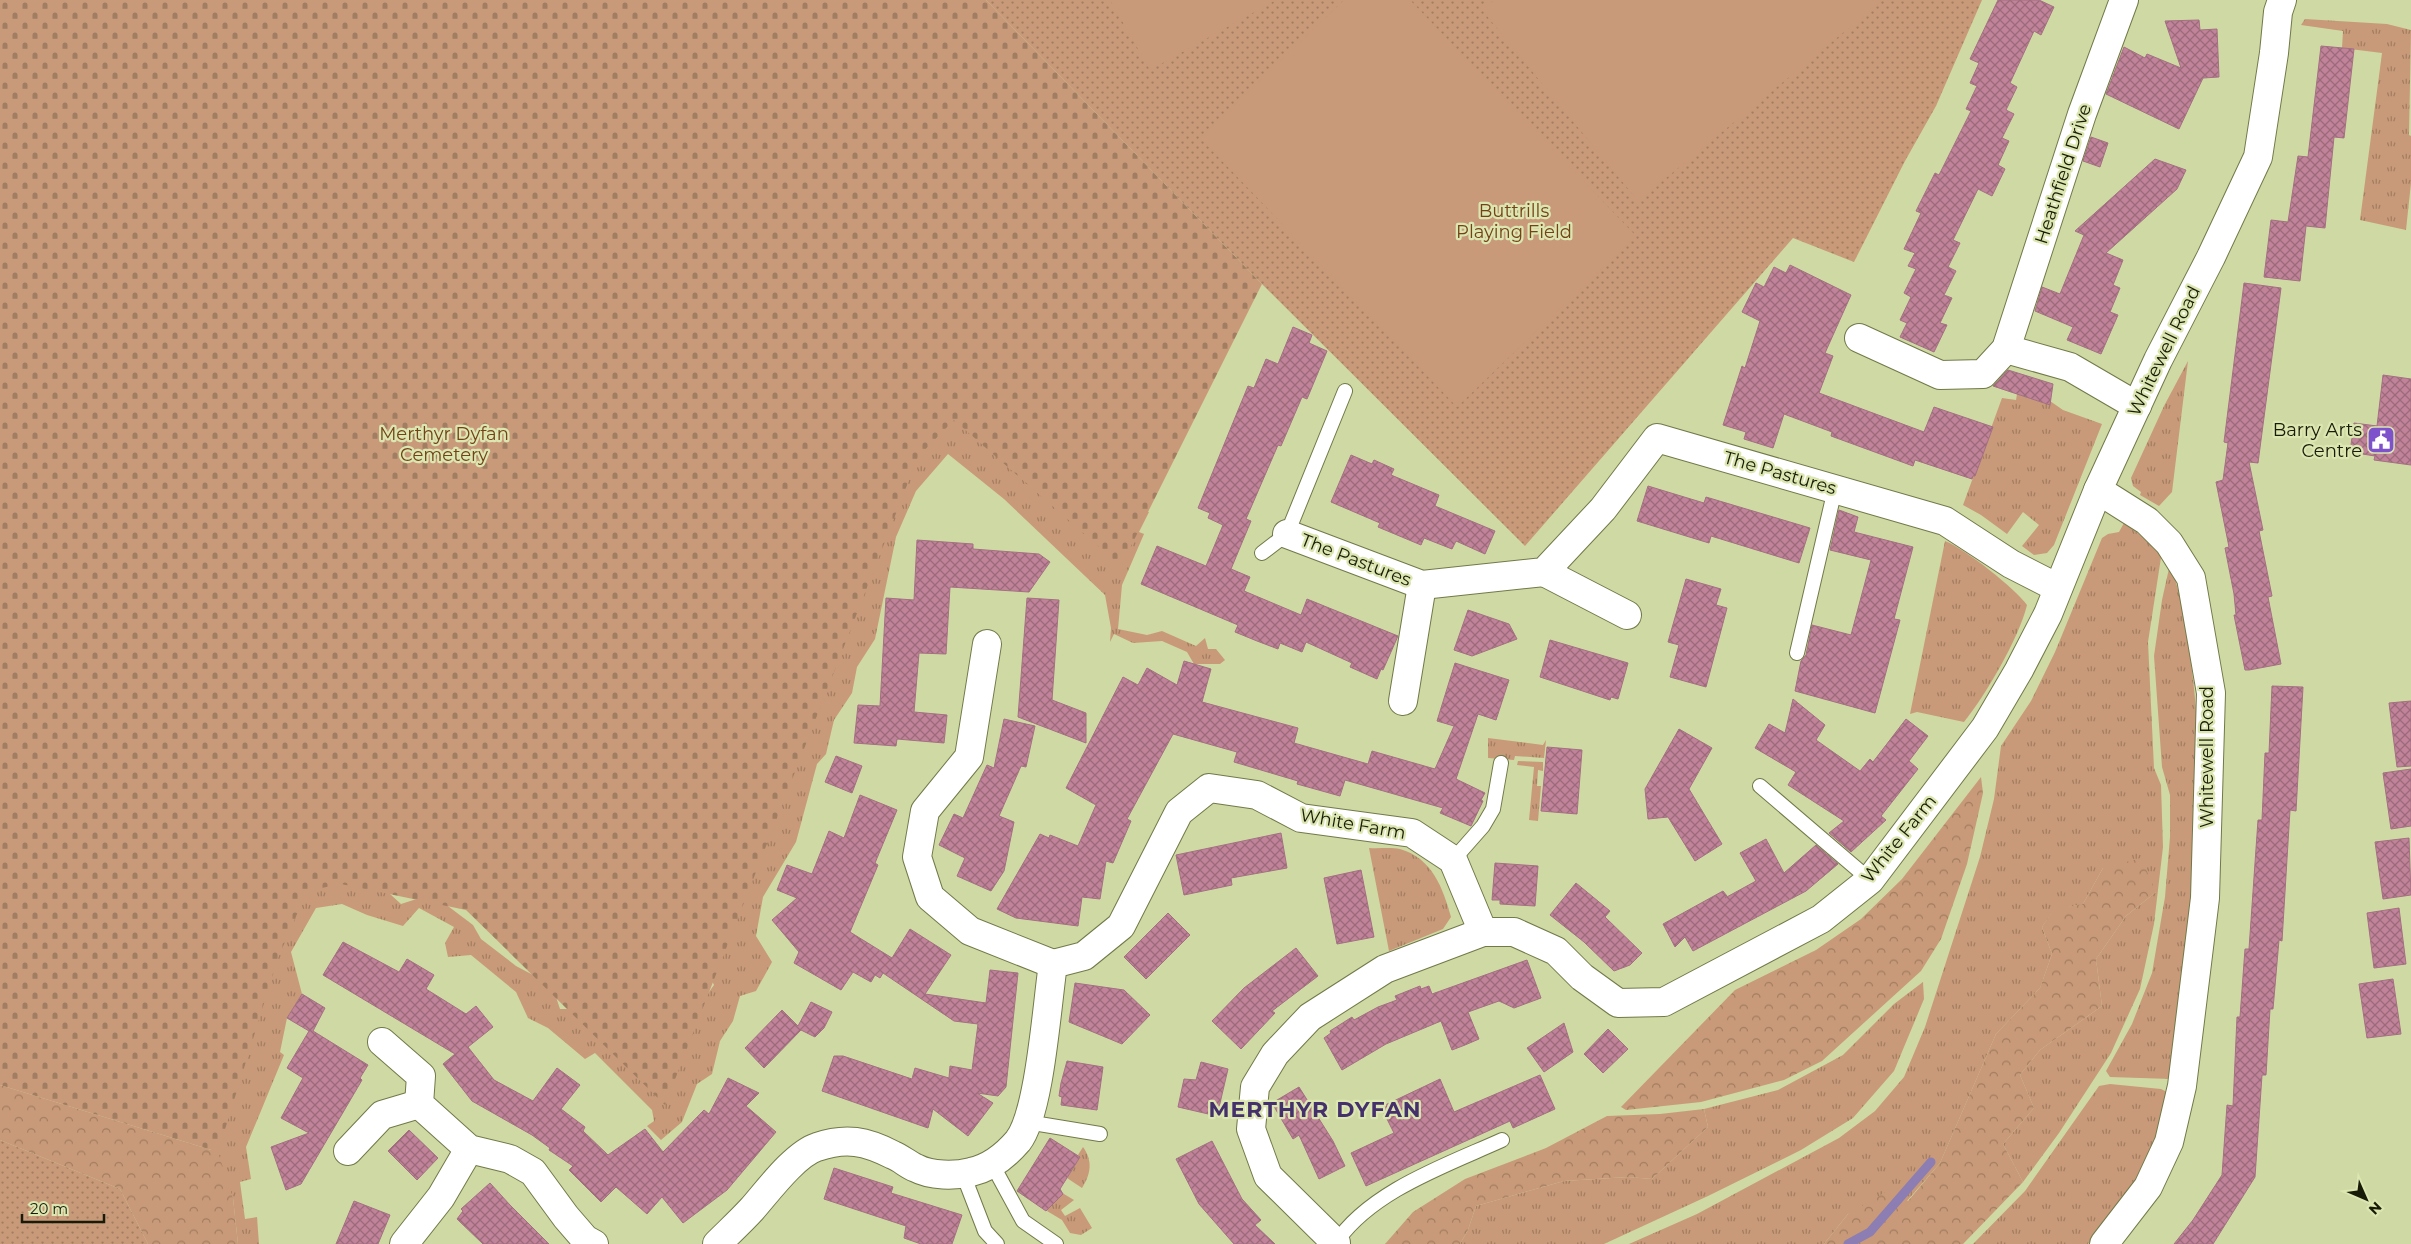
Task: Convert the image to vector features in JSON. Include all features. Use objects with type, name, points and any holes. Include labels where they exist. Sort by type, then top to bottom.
[{"type":"street","name":"Heathfield Drive","points":[[1859,338],[1940,375],[1983,374],[2006,349],[2082,114],[2124,0]]},
{"type":"street","name":"Whitewell Road","points":[[2104,1244],[2148,1187],[2169,1142],[2182,1086],[2205,898],[2211,693],[2191,578],[2169,543],[2147,521],[2098,490],[2258,157],[2274,53],[2278,12],[2282,0]]},
{"type":"street","points":[[2006,349],[2070,367],[2137,406]]},
{"type":"street","name":"The Pastures","points":[[1287,534],[1422,585],[1544,572],[1602,508],[1657,438],[1945,521],[2011,564],[2058,588]]},
{"type":"street","name":"White Farm","points":[[1335,1243],[1268,1176],[1251,1129],[1255,1087],[1275,1054],[1310,1017],[1385,968],[1484,932],[1514,932],[1556,952],[1582,977],[1618,1003],[1664,1002],[1821,918],[1870,880],[1985,728],[2019,670],[2058,588],[2098,490]]},
{"type":"street","points":[[1544,572],[1626,615]]},
{"type":"street","points":[[1403,701],[1422,585]]},
{"type":"street","points":[[717,1244],[750,1211],[782,1173],[814,1148],[842,1140],[865,1143],[893,1155],[917,1169],[943,1174],[963,1174],[992,1164],[1018,1140],[1027,1122],[1035,1092],[1053,964],[970,931],[930,897],[917,857],[925,811],[969,757],[987,644]]},
{"type":"street","name":"White Farm","points":[[1053,964],[1084,956],[1121,926],[1179,812],[1208,788],[1257,795],[1301,818],[1412,833],[1452,860]]},
{"type":"street","points":[[1452,860],[1484,932]]},
{"type":"street","points":[[382,1042],[421,1076],[419,1104]]},
{"type":"street","points":[[419,1104],[469,1149],[510,1159],[533,1172],[585,1239],[594,1244]]},
{"type":"street","points":[[348,1150],[382,1115],[419,1104]]},
{"type":"street","points":[[404,1244],[441,1197],[469,1149]]},
{"type":"lane","points":[[1262,553],[1287,534],[1345,391]]},
{"type":"lane","points":[[1797,653],[1835,489]]},
{"type":"lane","points":[[1452,860],[1483,826],[1493,809],[1501,763]]},
{"type":"lane","points":[[1760,786],[1870,880]]},
{"type":"lane","points":[[1027,1122],[1100,1134]]},
{"type":"lane","points":[[1335,1243],[1354,1221],[1385,1196],[1502,1140]]},
{"type":"lane","points":[[992,1164],[1023,1221],[1056,1244]]},
{"type":"lane","points":[[963,1174],[985,1231],[998,1244]]},
{"type":"green space","name":"Merthyr Dyfan Cemetery","points":[[0,0],[986,0],[1262,284],[1121,566],[954,420],[918,457],[665,1105],[466,910],[341,884],[307,891],[278,958],[218,1152],[0,1085]]},
{"type":"green space","name":"Buttrills Playing Field","points":[[986,0],[1982,0],[1936,106],[1905,161],[1854,262],[1793,238],[1525,546],[1262,284]]},
{"type":"green space","points":[[1110,0],[1276,0],[1150,70]]},
{"type":"green space","points":[[1344,0],[1410,0],[1636,236],[1457,407],[1200,138]]},
{"type":"green space","points":[[1494,0],[1883,0],[1638,201],[1482,10]]},
{"type":"green space","points":[[2305,19],[2387,24],[2411,30],[2409,135],[2411,136],[2411,183],[2406,230],[2360,220],[2382,53],[2342,48],[2343,31],[2301,25]]},
{"type":"green space","points":[[2188,361],[2172,492],[2159,506],[2140,495],[2141,492],[2133,486],[2131,478],[2164,406]]},
{"type":"green space","points":[[2017,394],[2050,405],[2050,401],[2063,410],[2102,424],[2054,545],[2047,553],[2034,555],[2022,546],[2039,525],[2023,512],[2007,534],[1981,515],[1963,505],[2002,398],[2016,400]]},
{"type":"green space","points":[[952,410],[1136,510],[1149,512],[1139,532],[1144,534],[1122,585],[1118,629],[1147,635],[1162,631],[1196,646],[1205,638],[1208,649],[1216,649],[1225,660],[1220,664],[1194,664],[1187,652],[1162,641],[1133,643],[1114,634],[1110,642],[1111,628],[1105,595],[1004,499],[948,454],[916,491],[896,537],[875,639],[857,667],[852,693],[834,720],[826,754],[817,764],[796,842],[763,897],[756,936],[772,962],[756,991],[740,996],[733,1021],[720,1041],[712,1074],[697,1084],[682,1122],[661,1140],[647,1126],[654,1121],[652,1110],[595,1053],[585,1059],[548,1028],[528,1018],[516,992],[471,955],[448,957],[445,943],[454,927],[419,908],[403,926],[367,915],[342,904],[316,908],[291,952],[302,994],[287,1018],[280,1052],[284,1055],[246,1147],[251,1179],[240,1182],[245,1219],[257,1217],[259,1244],[238,1244],[233,1198],[201,1126],[299,882],[379,884],[401,904],[432,894],[473,925],[481,939],[516,966],[552,985],[560,1009],[696,1010],[714,985],[706,969],[873,507]]},
{"type":"green space","points":[[2124,523],[2162,551],[2148,642],[2154,768],[2161,785],[2163,847],[2154,924],[2140,989],[2111,1053],[2059,1133],[2023,1182],[2003,1144],[2034,1108],[2020,1075],[2040,1050],[2102,1006],[2096,959],[2126,916],[2156,892],[2103,868],[2083,904],[2054,910],[2042,927],[2052,954],[2040,988],[1996,1034],[1940,1163],[1907,1201],[1848,1214],[1824,1244],[1629,1244],[1697,1214],[1839,1138],[1875,1111],[1904,1077],[1925,1027],[1980,857],[1994,799],[2001,746],[2031,701],[2055,652],[2102,538],[2108,534],[2119,532]]},
{"type":"green space","points":[[1945,541],[1965,552],[1989,570],[2012,589],[2027,605],[2017,633],[2001,666],[1964,722],[1917,712],[1910,714]]},
{"type":"green space","points":[[2170,564],[2185,621],[2196,709],[2198,762],[2194,868],[2184,973],[2171,1079],[2110,1077],[2106,1071],[2132,1024],[2152,973],[2165,897],[2170,837],[2170,795],[2162,767],[2154,656],[2162,600]]},
{"type":"green space","points":[[1488,738],[1543,745],[1546,740],[1544,758],[1515,756],[1514,760],[1488,758]]},
{"type":"green space","points":[[1518,761],[1543,762],[1543,771],[1538,770],[1537,786],[1541,786],[1538,821],[1529,820],[1534,767],[1517,765]]},
{"type":"green space","points":[[1981,777],[1983,793],[1967,864],[1941,939],[1921,971],[1822,1061],[1784,1080],[1701,1102],[1626,1110],[1621,1107],[1735,990],[1816,950],[1861,919],[1902,879]]},
{"type":"green space","points":[[1369,848],[1400,849],[1411,853],[1428,867],[1440,885],[1451,917],[1443,929],[1389,951]]},
{"type":"green space","points":[[2141,858],[2156,892],[2126,916],[2096,959],[2102,1006],[2040,1050],[2020,1075],[2034,1108],[2003,1144],[2023,1182],[1963,1244],[1824,1244],[1848,1214],[1887,1191],[1908,1201],[1940,1163],[1996,1034],[2040,988],[2052,954],[2042,927],[2054,909],[2083,904],[2103,868]]},
{"type":"green space","points":[[1923,982],[1924,999],[1894,1071],[1853,1118],[1801,1150],[1604,1244],[1460,1244],[1468,1230],[1476,1206],[1564,1181],[1628,1177],[1652,1179],[1708,1127],[1704,1109],[1778,1090],[1843,1055],[1894,1004]]},
{"type":"green space","points":[[2110,1084],[2161,1089],[2169,1093],[2153,1148],[2128,1194],[2088,1244],[1973,1244],[2025,1191],[2099,1086]]},
{"type":"green space","points":[[0,1085],[218,1152],[233,1198],[238,1244],[148,1244],[120,1189],[0,1140]]},
{"type":"green space","points":[[1704,1109],[1708,1127],[1652,1179],[1628,1177],[1564,1181],[1476,1206],[1468,1230],[1460,1244],[1385,1244],[1413,1212],[1465,1179],[1546,1148],[1607,1116],[1660,1114]]},
{"type":"green space","points":[[0,1140],[120,1189],[148,1244],[0,1244]]},
{"type":"green space","points":[[1083,1147],[1088,1157],[1090,1168],[1082,1188],[1067,1178],[1080,1157],[1078,1155]]},
{"type":"green space","points":[[1059,1191],[1074,1200],[1061,1210],[1065,1216],[1080,1208],[1092,1228],[1081,1235],[1070,1233],[1062,1220],[1047,1211]]},
{"type":"building","points":[[1998,0],[2039,0],[2054,7],[2041,35],[2034,31],[2010,83],[2017,87],[2006,110],[2014,114],[2002,138],[2009,141],[1998,165],[2005,169],[1992,196],[1978,189],[1953,240],[1960,243],[1948,267],[1956,271],[1944,295],[1952,298],[1940,323],[1947,325],[1934,352],[1900,337],[1907,323],[1900,320],[1911,297],[1904,293],[1916,269],[1908,266],[1915,253],[1904,249],[1921,213],[1916,211],[1935,173],[1939,175],[1971,111],[1966,109],[1977,86],[1970,83],[1979,63],[1970,59]]},
{"type":"building","points":[[2199,20],[2200,30],[2217,29],[2219,77],[2203,78],[2179,129],[2106,94],[2124,47],[2145,58],[2147,54],[2181,68],[2165,21]]},
{"type":"building","points":[[2321,46],[2354,49],[2344,138],[2334,137],[2325,228],[2306,226],[2300,281],[2264,277],[2271,220],[2288,222],[2298,156],[2308,157]]},
{"type":"building","points":[[2091,137],[2108,143],[2100,167],[2083,161]]},
{"type":"building","points":[[2155,159],[2186,170],[2177,189],[2106,253],[2123,260],[2113,285],[2120,288],[2110,312],[2118,315],[2101,354],[2067,340],[2073,327],[2035,311],[2042,287],[2060,294],[2084,235],[2075,231]]},
{"type":"building","points":[[1790,265],[1851,295],[1825,353],[1833,356],[1819,393],[1924,432],[1934,407],[1993,427],[1975,476],[1972,479],[1915,460],[1913,466],[1831,436],[1832,432],[1784,414],[1773,448],[1744,439],[1746,432],[1723,425],[1742,366],[1745,368],[1760,321],[1742,312],[1756,283],[1764,287],[1774,267],[1786,273]]},
{"type":"building","points":[[2244,283],[2281,288],[2258,463],[2249,462],[2263,530],[2259,531],[2272,596],[2268,597],[2281,664],[2249,670],[2245,670],[2234,615],[2236,615],[2234,594],[2225,548],[2229,547],[2216,482],[2223,480],[2228,443],[2224,442]]},
{"type":"building","points":[[1293,327],[1312,335],[1309,343],[1327,351],[1307,399],[1302,397],[1281,446],[1278,445],[1246,519],[1251,521],[1231,569],[1250,577],[1244,591],[1301,615],[1307,599],[1398,636],[1377,679],[1350,667],[1352,663],[1306,642],[1302,652],[1280,643],[1278,649],[1257,641],[1235,632],[1238,625],[1141,584],[1157,546],[1206,566],[1223,525],[1208,518],[1210,513],[1198,508],[1248,386],[1254,388],[1266,359],[1278,364]]},
{"type":"building","points":[[2008,370],[2053,384],[2050,405],[1993,386]]},
{"type":"building","points":[[2383,375],[2411,379],[2411,465],[2374,460],[2375,456],[2350,452],[2354,423],[2377,426]]},
{"type":"building","points":[[1351,455],[1372,464],[1374,460],[1394,469],[1391,475],[1439,495],[1435,506],[1495,531],[1485,554],[1456,541],[1452,549],[1424,538],[1421,545],[1378,527],[1380,523],[1331,502]]},
{"type":"building","points":[[1648,486],[1704,503],[1706,497],[1810,528],[1799,563],[1711,536],[1709,543],[1637,521]]},
{"type":"building","points":[[1839,510],[1858,517],[1854,532],[1913,547],[1894,619],[1900,620],[1875,713],[1795,691],[1801,661],[1806,655],[1812,625],[1851,635],[1871,560],[1830,550]]},
{"type":"building","points":[[917,540],[973,544],[973,549],[1039,554],[1050,562],[1029,592],[950,587],[946,654],[919,653],[914,712],[947,715],[944,743],[897,739],[896,746],[854,743],[858,705],[880,706],[886,598],[914,600]]},
{"type":"building","points":[[1686,579],[1721,589],[1716,605],[1727,608],[1706,687],[1670,677],[1679,645],[1668,642]]},
{"type":"building","points":[[1027,598],[1059,600],[1052,700],[1086,713],[1086,743],[1018,717]]},
{"type":"building","points":[[1468,610],[1509,624],[1517,639],[1472,656],[1454,650]]},
{"type":"building","points":[[1550,640],[1628,663],[1618,699],[1611,697],[1610,700],[1540,677]]},
{"type":"building","points":[[1184,661],[1211,669],[1202,702],[1298,728],[1294,743],[1368,764],[1372,751],[1435,769],[1454,726],[1437,721],[1455,663],[1509,680],[1496,720],[1478,714],[1456,779],[1485,793],[1471,826],[1440,813],[1443,808],[1345,780],[1340,796],[1297,784],[1298,781],[1234,762],[1237,752],[1173,734],[1127,819],[1131,821],[1113,863],[1106,861],[1100,899],[1082,897],[1078,926],[1016,918],[997,909],[1040,834],[1049,838],[1050,835],[1078,846],[1096,805],[1066,788],[1123,677],[1138,685],[1147,668],[1177,685]]},
{"type":"building","points":[[2272,686],[2303,687],[2296,811],[2290,810],[2282,941],[2279,940],[2273,1009],[2270,1009],[2266,1075],[2262,1075],[2255,1177],[2213,1244],[2174,1244],[2193,1220],[2222,1175],[2227,1105],[2233,1106],[2237,1017],[2240,1017],[2245,949],[2249,949],[2258,820],[2262,820],[2265,753],[2269,753]]},
{"type":"building","points":[[1793,699],[1825,725],[1816,740],[1860,771],[1870,759],[1873,762],[1906,719],[1928,736],[1909,761],[1918,769],[1881,816],[1886,820],[1851,852],[1829,833],[1844,821],[1788,785],[1796,772],[1755,748],[1769,724],[1785,733]]},
{"type":"building","points":[[2411,701],[2411,766],[2397,767],[2389,703]]},
{"type":"building","points":[[1004,719],[1035,726],[1026,767],[1021,766],[999,816],[1014,822],[1004,871],[991,891],[957,876],[965,858],[939,845],[954,814],[963,818],[987,765],[994,768]]},
{"type":"building","points":[[1679,729],[1712,748],[1689,789],[1722,844],[1695,861],[1668,817],[1648,819],[1645,789]]},
{"type":"building","points":[[1547,747],[1582,750],[1577,814],[1541,811]]},
{"type":"building","points":[[836,756],[862,766],[852,793],[825,782]]},
{"type":"building","points":[[2411,769],[2411,826],[2391,829],[2383,773]]},
{"type":"building","points":[[860,795],[897,810],[875,863],[878,865],[850,932],[892,958],[910,929],[951,955],[925,994],[986,1003],[990,970],[1018,973],[1006,1087],[998,1096],[977,1093],[993,1103],[968,1136],[933,1109],[928,1128],[822,1091],[834,1056],[843,1056],[912,1079],[915,1068],[949,1078],[950,1066],[972,1070],[978,1024],[954,1021],[883,973],[880,978],[875,975],[871,982],[853,972],[841,990],[794,963],[799,952],[772,920],[797,898],[777,890],[787,865],[812,874],[829,831],[844,838]]},
{"type":"building","points":[[1281,833],[1287,868],[1231,878],[1232,885],[1184,895],[1176,855]]},
{"type":"building","points":[[2409,838],[2411,895],[2383,899],[2375,842]]},
{"type":"building","points":[[1766,839],[1784,873],[1816,845],[1838,864],[1806,891],[1693,951],[1685,937],[1675,947],[1663,924],[1723,891],[1727,896],[1725,898],[1756,881],[1740,853]]},
{"type":"building","points":[[1495,863],[1538,866],[1535,906],[1500,904],[1500,900],[1492,900]]},
{"type":"building","points":[[1361,870],[1374,937],[1337,944],[1324,878]]},
{"type":"building","points":[[1576,883],[1610,911],[1605,917],[1642,953],[1630,965],[1614,971],[1584,942],[1550,915]]},
{"type":"building","points":[[2399,908],[2406,964],[2374,968],[2367,913]]},
{"type":"building","points":[[1168,913],[1190,935],[1146,979],[1124,957]]},
{"type":"building","points":[[343,942],[399,972],[407,959],[434,975],[426,989],[466,1014],[476,1006],[493,1027],[468,1047],[494,1080],[533,1101],[557,1068],[580,1085],[561,1109],[585,1127],[583,1131],[608,1155],[645,1129],[663,1152],[704,1110],[709,1114],[728,1078],[759,1093],[746,1106],[776,1132],[727,1190],[683,1223],[662,1197],[647,1214],[616,1187],[601,1202],[569,1170],[573,1166],[549,1150],[550,1148],[532,1135],[472,1101],[443,1064],[455,1054],[323,975]]},
{"type":"building","points":[[1296,948],[1318,976],[1272,1011],[1275,1013],[1241,1049],[1212,1021],[1244,988]]},
{"type":"building","points":[[1527,960],[1541,998],[1514,1008],[1499,1001],[1468,1012],[1479,1039],[1452,1050],[1441,1021],[1386,1044],[1342,1070],[1324,1038],[1331,1033],[1330,1031],[1352,1017],[1354,1020],[1378,1007],[1397,1000],[1395,996],[1420,986],[1421,989],[1429,986],[1432,994]]},
{"type":"building","points":[[2393,979],[2401,1034],[2367,1038],[2359,984]]},
{"type":"building","points":[[1075,983],[1124,990],[1150,1015],[1122,1044],[1069,1022]]},
{"type":"building","points":[[302,994],[325,1008],[313,1031],[368,1065],[360,1078],[362,1080],[301,1184],[286,1190],[271,1147],[309,1133],[281,1118],[303,1078],[287,1068],[309,1031],[287,1018]]},
{"type":"building","points":[[811,1002],[832,1012],[824,1028],[815,1037],[801,1030],[764,1068],[745,1048],[782,1010],[798,1026]]},
{"type":"building","points":[[1564,1023],[1573,1052],[1544,1072],[1527,1048]]},
{"type":"building","points":[[1608,1029],[1628,1049],[1603,1073],[1584,1054]]},
{"type":"building","points":[[1067,1061],[1103,1067],[1097,1110],[1061,1105],[1062,1097],[1059,1096]]},
{"type":"building","points":[[1201,1062],[1228,1069],[1217,1116],[1178,1107],[1184,1079],[1196,1080]]},
{"type":"building","points":[[1540,1075],[1555,1109],[1513,1128],[1510,1121],[1366,1186],[1351,1153],[1394,1133],[1381,1107],[1440,1079],[1454,1112]]},
{"type":"building","points":[[1299,1087],[1333,1141],[1345,1166],[1319,1179],[1299,1135],[1293,1139],[1272,1103]]},
{"type":"building","points":[[409,1130],[438,1158],[417,1180],[388,1151]]},
{"type":"building","points":[[1050,1138],[1080,1157],[1060,1189],[1063,1194],[1046,1211],[1017,1191]]},
{"type":"building","points":[[1212,1141],[1242,1199],[1261,1220],[1255,1225],[1275,1244],[1234,1244],[1199,1204],[1176,1159]]},
{"type":"building","points":[[834,1168],[893,1187],[891,1193],[962,1215],[952,1244],[921,1244],[904,1238],[906,1226],[824,1199]]},
{"type":"building","points":[[490,1183],[549,1244],[483,1244],[457,1219],[463,1211],[461,1209]]},
{"type":"building","points":[[354,1201],[390,1215],[378,1244],[336,1244]]},
{"type":"waterway","points":[[1848,1244],[1870,1232],[1931,1162]]},
{"type":"place","name":"Barry Arts Centre","points":[[2381,440]]},
{"type":"district","name":"MERTHYR DYFAN","points":[[1315,1109]]}]
